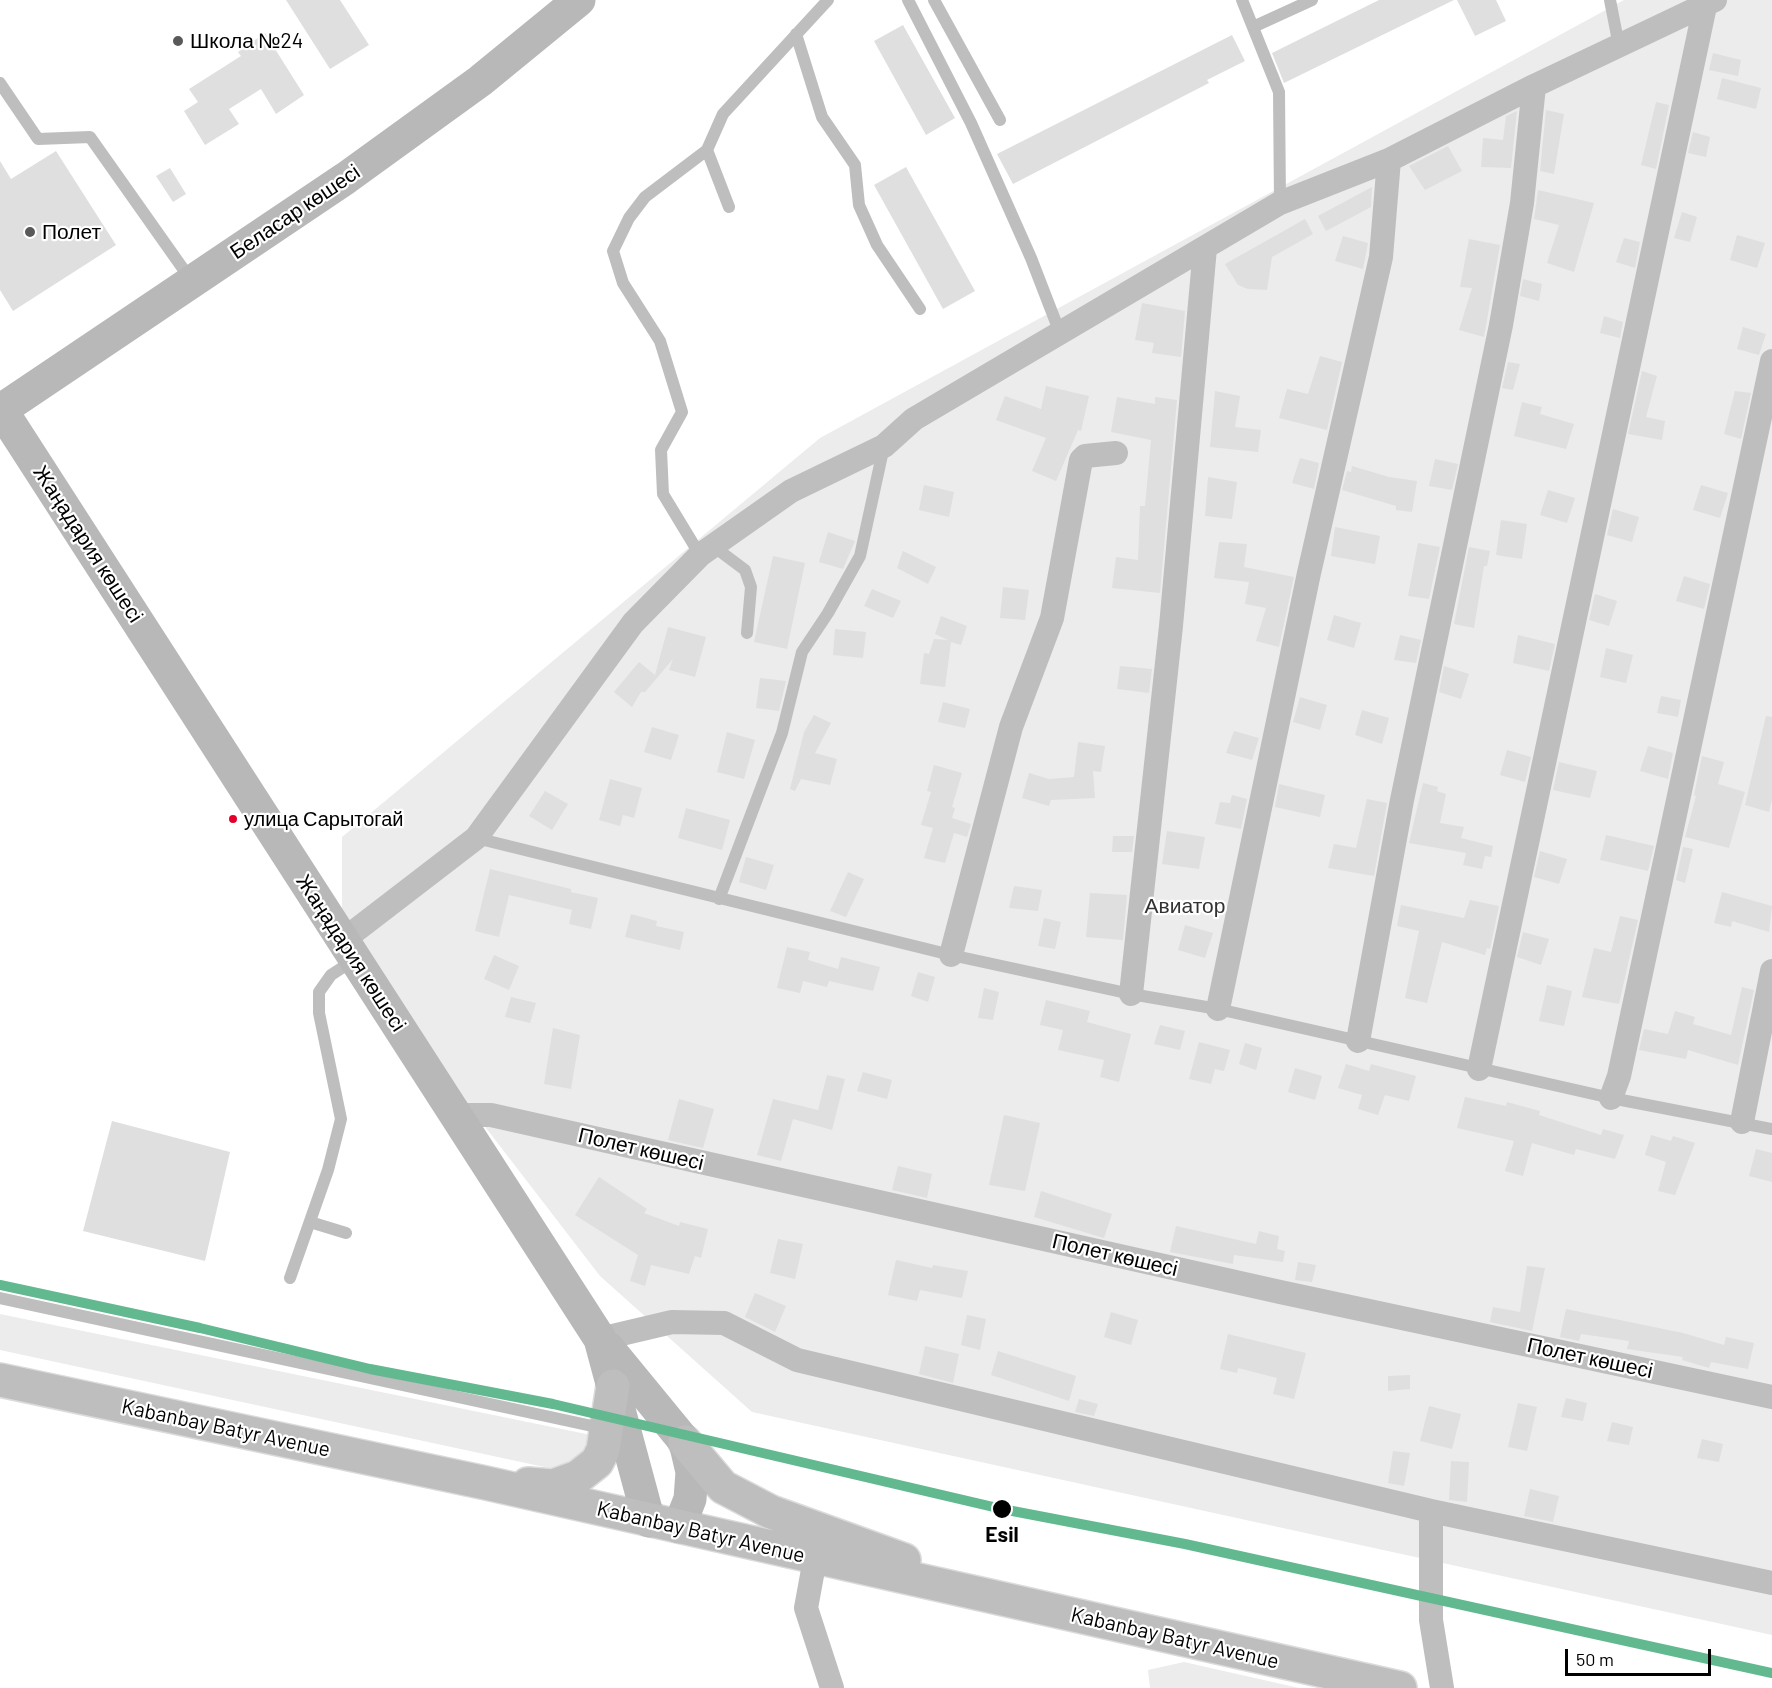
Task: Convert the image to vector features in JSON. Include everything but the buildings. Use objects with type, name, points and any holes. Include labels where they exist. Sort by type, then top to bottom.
[{"type":"main road","name":"Kabanbay Batyr Avenue","points":[[0,1380],[486,1483],[815,1559],[1400,1688]]},
{"type":"main road","points":[[486,1483],[553,1486],[578,1477],[597,1462],[603,1449],[613,1386]]},
{"type":"main road","points":[[685,1442],[723,1487],[771,1512],[1054,1611]]},
{"type":"street","name":"Беласар көшесі","points":[[0,409],[346,178],[480,81],[579,0]]},
{"type":"street","points":[[349,950],[476,838],[633,623],[707,551],[791,491],[884,446],[914,419],[1280,203],[1389,160],[1534,86],[1710,3]]},
{"type":"street","points":[[1479,1069],[1710,3]]},
{"type":"street","points":[[1358,1041],[1402,800],[1501,325],[1522,203],[1534,86]]},
{"type":"street","points":[[1218,1009],[1309,573],[1381,257],[1389,160]]},
{"type":"street","points":[[1131,993],[1171,626],[1205,248]]},
{"type":"street","points":[[1611,1098],[1619,1077],[1772,361]]},
{"type":"street","name":"Жаңадария көшесі","points":[[0,409],[458,1115],[600,1339],[613,1386],[664,1524]]},
{"type":"street","points":[[951,955],[1011,727],[1052,618],[1081,460],[1085,456],[1116,453]]},
{"type":"street","points":[[1742,1122],[1772,971]]},
{"type":"street","name":"Полет көшесі","points":[[458,1115],[491,1115],[1281,1292],[1772,1397]]},
{"type":"street","points":[[664,1524],[690,1499],[692,1472],[685,1442],[600,1339],[672,1322],[724,1323],[797,1360],[1431,1511],[1772,1583]]},
{"type":"street","points":[[1431,1511],[1431,1620],[1442,1688]]},
{"type":"street","points":[[815,1559],[806,1608],[832,1688]]},
{"type":"lane","points":[[747,633],[751,587],[745,570],[707,551],[663,494],[661,450],[682,412],[660,340],[623,284],[613,251],[629,218],[645,197],[708,150],[723,114],[828,0]]},
{"type":"lane","points":[[908,0],[971,123],[1031,258],[1060,333]]},
{"type":"lane","points":[[934,0],[1000,120]]},
{"type":"lane","points":[[1242,0],[1279,92],[1280,203]]},
{"type":"lane","points":[[1253,27],[1311,0]]},
{"type":"lane","points":[[1610,0],[1619,46]]},
{"type":"lane","points":[[796,34],[822,117],[855,165],[859,205],[877,245],[921,309]]},
{"type":"lane","points":[[0,83],[38,139],[90,137],[192,281]]},
{"type":"lane","points":[[708,150],[729,207]]},
{"type":"lane","points":[[719,898],[782,733],[802,651],[828,613],[860,556],[884,446]]},
{"type":"lane","points":[[476,838],[951,955],[1218,1009],[1611,1098],[1772,1129]]},
{"type":"lane","points":[[290,1278],[328,1170],[341,1119],[319,1013],[319,992],[349,950]]},
{"type":"lane","points":[[310,1222],[346,1233]]},
{"type":"lane","points":[[0,1298],[606,1429]]},
{"type":"green space","name":"Авиатор","points":[[1624,0],[1772,0],[1772,1635],[752,1412],[600,1276],[342,941],[342,837],[820,438]]},
{"type":"green space","points":[[0,1314],[596,1436],[584,1457],[549,1468],[0,1350]]},
{"type":"green space","points":[[1184,1662],[1299,1688],[1150,1688],[1148,1670]]},
{"type":"transit line","points":[[0,1285],[200,1328],[370,1369],[553,1404],[1002,1509],[1185,1544],[1772,1673]]},
{"type":"place","name":"Школа №24","points":[[178,41]]},
{"type":"place","name":"Полет","points":[[30,232]]},
{"type":"place","name":"улица Сарытогай","points":[[233,819]]},
{"type":"place","name":"Esil","points":[[1002,1509]]}]
